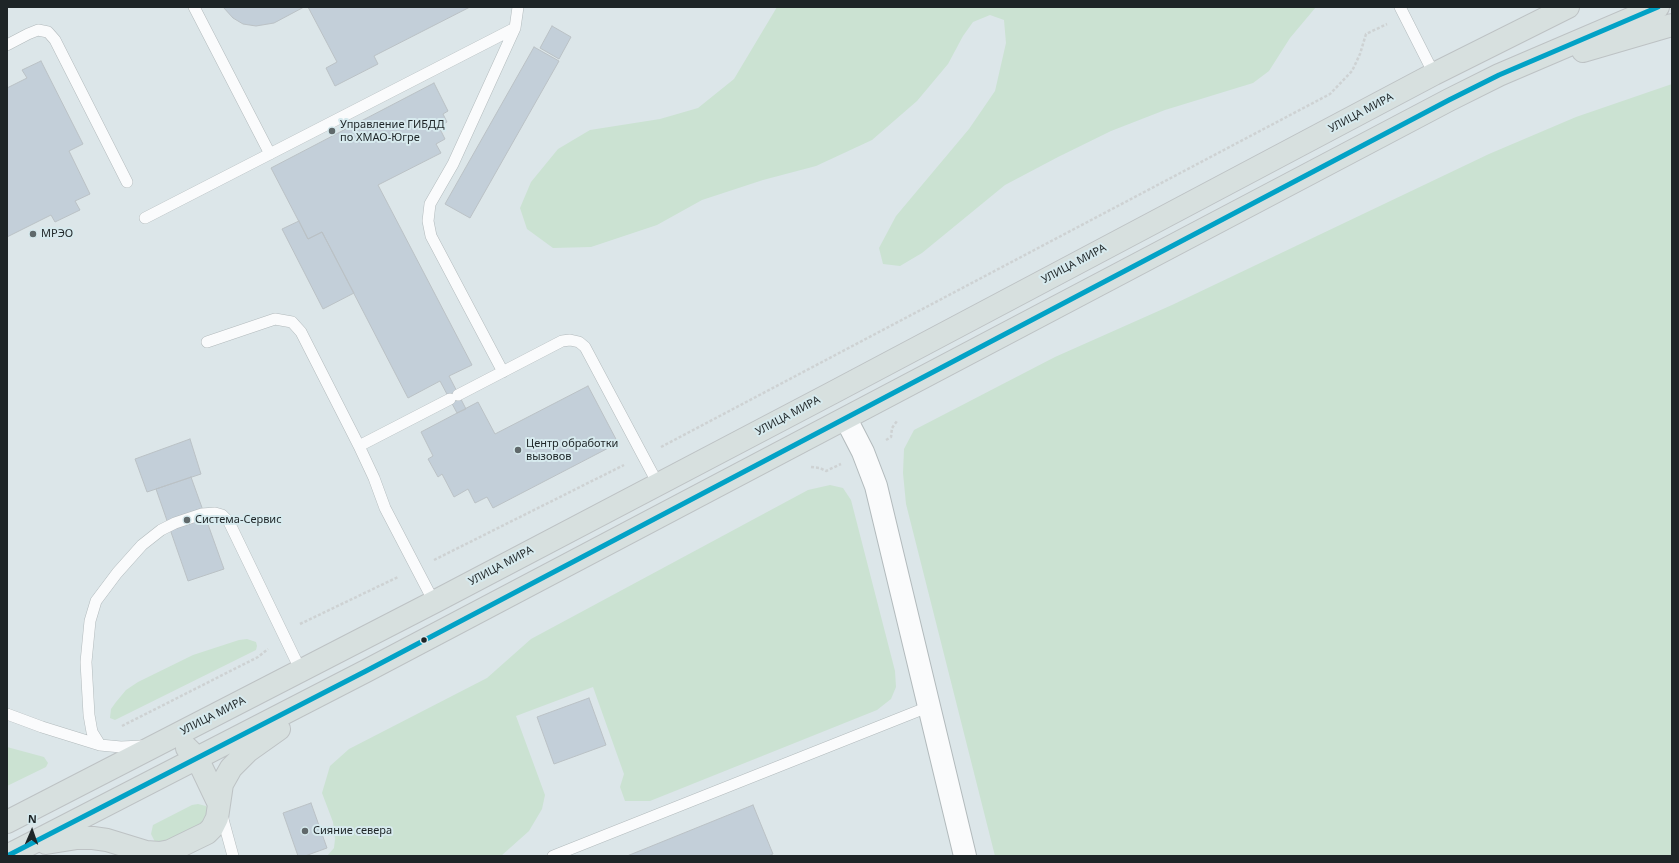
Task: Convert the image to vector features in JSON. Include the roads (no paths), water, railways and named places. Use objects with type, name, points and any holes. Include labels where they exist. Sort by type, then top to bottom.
[{"type":"main road","points":[[1516,33],[1561,7]]},
{"type":"main road","name":"УЛИЦА МИРА","points":[[7,822],[434,602],[1434,74],[1568,7]]},
{"type":"main road","points":[[16,851],[366,671],[1449,100],[1499,75],[1658,7]]},
{"type":"main road","points":[[1499,75],[1672,24]]},
{"type":"main road","points":[[1434,74],[1449,100]]},
{"type":"main road","points":[[832,393],[846,419]]},
{"type":"main road","points":[[16,851],[76,838],[107,840],[130,850],[160,853],[170,851],[207,833],[212,828],[217,818],[218,802],[222,784],[231,768],[248,751],[366,671]]},
{"type":"main road","points":[[155,746],[178,744],[189,748],[197,758],[218,802]]},
{"type":"street","points":[[846,419],[863,452],[876,486],[964,856]]},
{"type":"lane","points":[[194,7],[270,154]]},
{"type":"lane","points":[[503,372],[431,236],[428,221],[430,204],[453,164],[515,28],[518,7]]},
{"type":"lane","points":[[1402,11],[1434,74]]},
{"type":"lane","points":[[145,218],[515,28]]},
{"type":"lane","points":[[7,45],[38,30],[48,32],[55,40],[127,182]]},
{"type":"lane","points":[[207,342],[275,319],[292,322],[301,332],[359,446],[374,478],[385,508],[434,602]]},
{"type":"lane","points":[[359,446],[562,341],[570,340],[578,342],[585,347],[658,484]]},
{"type":"lane","points":[[98,743],[92,732],[88,709],[86,662],[90,621],[96,601],[117,573],[142,545],[161,530],[175,523],[202,514],[215,513],[222,515],[229,522],[301,670]]},
{"type":"lane","points":[[553,856],[928,706]]},
{"type":"lane","points":[[7,714],[42,727],[98,743],[121,747],[155,746]]},
{"type":"lane","points":[[218,802],[233,856]]},
{"type":"place","name":"Управление ГИБДД по ХМАО-Югре","points":[[332,131]]},
{"type":"place","name":"МРЭО","points":[[33,234]]},
{"type":"place","name":"Центр обработки вызовов","points":[[518,450]]},
{"type":"place","name":"Система-Cервис","points":[[187,520]]},
{"type":"place","name":"Сияние севера","points":[[305,831]]}]
